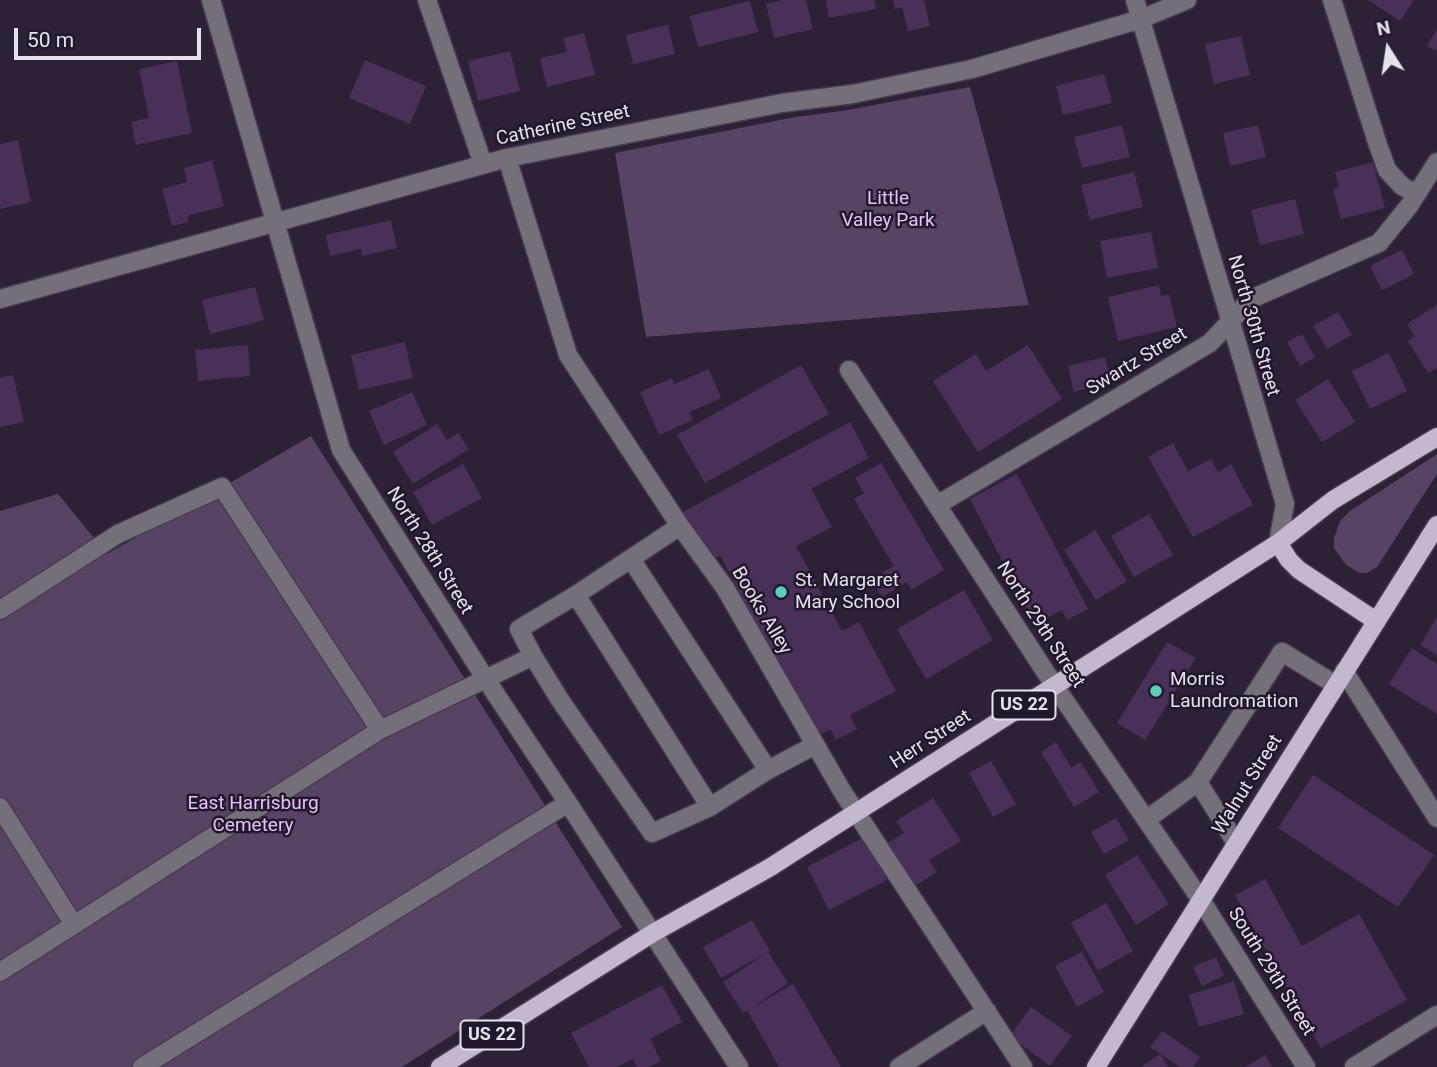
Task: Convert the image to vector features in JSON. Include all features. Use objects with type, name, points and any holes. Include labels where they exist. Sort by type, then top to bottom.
[{"type":"main road","name":"Herr Street","points":[[450,1064],[653,933],[769,868],[1278,543],[1333,500],[1437,437]]},
{"type":"main road","name":"Walnut Street","points":[[1096,1067],[1437,525]]},
{"type":"main road","points":[[1278,543],[1300,570],[1376,621]]},
{"type":"street","name":"North 28th Street","points":[[211,0],[273,223],[341,450],[485,678],[739,1067]]},
{"type":"street","points":[[427,0],[483,164]]},
{"type":"street","name":"North 30th Street","points":[[1135,0],[1284,504],[1278,543]]},
{"type":"street","name":"Catherine Street","points":[[0,299],[507,158],[782,103],[853,94],[972,69],[1141,19],[1187,0]]},
{"type":"street","points":[[1332,0],[1387,170],[1402,186],[1416,194]]},
{"type":"street","name":"Books Alley","points":[[507,158],[568,355],[680,526],[725,588],[856,812],[1023,1067]]},
{"type":"street","name":"Swartz Street","points":[[937,506],[1210,343],[1251,299],[1379,243],[1437,162]]},
{"type":"street","name":"North 29th Street","points":[[849,370],[1054,685],[1201,900]]},
{"type":"street","points":[[0,610],[118,534],[222,488],[380,730]]},
{"type":"street","points":[[680,526],[519,629],[560,701],[652,833],[710,807],[768,770],[816,745]]},
{"type":"street","points":[[631,559],[768,770]]},
{"type":"street","points":[[576,595],[710,807]]},
{"type":"street","points":[[1146,820],[1198,782],[1282,652],[1340,678],[1437,818]]},
{"type":"street","points":[[0,972],[380,730],[533,656]]},
{"type":"street","points":[[1198,782],[1236,843]]},
{"type":"street","points":[[142,1067],[568,803]]},
{"type":"street","points":[[0,807],[74,925]]},
{"type":"street","name":"South 29th Street","points":[[1201,900],[1306,1067]]},
{"type":"street","points":[[899,1067],[987,1012]]},
{"type":"street","points":[[1354,1067],[1437,1014]]},
{"type":"green space","name":"Little Valley Park","points":[[970,87],[1029,305],[646,337],[615,153],[795,117]]},
{"type":"green space","name":"East Harrisburg Cemetery","points":[[311,436],[622,927],[402,1067],[0,1067],[0,511],[58,494],[107,554]]},
{"type":"green space","points":[[1437,454],[1437,474],[1377,567],[1367,573],[1360,573],[1346,565],[1334,548],[1334,538],[1340,521],[1350,511]]},
{"type":"building","points":[[784,0],[806,0],[813,29],[774,38],[766,4]]},
{"type":"building","points":[[826,0],[874,0],[876,9],[829,18]]},
{"type":"building","points":[[893,0],[924,0],[930,26],[908,31],[902,7],[895,9]]},
{"type":"building","points":[[1368,0],[1414,0],[1400,21]]},
{"type":"building","points":[[750,1],[758,32],[698,47],[690,16]]},
{"type":"building","points":[[668,25],[675,54],[633,64],[626,35]]},
{"type":"building","points":[[1437,29],[1437,51],[1427,46]]},
{"type":"building","points":[[584,33],[595,75],[547,87],[540,58],[567,52],[563,38]]},
{"type":"building","points":[[1241,36],[1250,75],[1214,84],[1205,44]]},
{"type":"building","points":[[510,51],[520,91],[478,101],[468,61]]},
{"type":"building","points":[[365,60],[426,86],[410,124],[349,98]]},
{"type":"building","points":[[177,61],[192,133],[136,145],[131,122],[149,118],[139,69]]},
{"type":"building","points":[[1104,74],[1112,103],[1063,115],[1056,86]]},
{"type":"building","points":[[1122,125],[1130,157],[1082,168],[1074,137]]},
{"type":"building","points":[[1258,125],[1266,157],[1230,166],[1223,133]]},
{"type":"building","points":[[18,140],[31,202],[0,209],[0,144]]},
{"type":"building","points":[[212,160],[224,206],[187,216],[189,222],[172,226],[162,189],[187,182],[184,168]]},
{"type":"building","points":[[1373,162],[1385,208],[1341,219],[1333,189],[1339,187],[1335,172]]},
{"type":"building","points":[[1134,172],[1143,207],[1090,220],[1081,185]]},
{"type":"building","points":[[1295,199],[1304,234],[1260,245],[1251,210]]},
{"type":"building","points":[[391,220],[397,248],[362,256],[361,249],[330,256],[326,235]]},
{"type":"building","points":[[1151,232],[1158,268],[1107,278],[1100,241]]},
{"type":"building","points":[[1402,250],[1414,274],[1382,290],[1370,266]]},
{"type":"building","points":[[1159,285],[1161,296],[1169,294],[1177,327],[1118,341],[1108,297]]},
{"type":"building","points":[[255,287],[264,320],[210,334],[202,300]]},
{"type":"building","points":[[1437,305],[1437,368],[1428,373],[1408,341],[1415,336],[1407,324]]},
{"type":"building","points":[[1338,312],[1352,335],[1327,349],[1313,326]]},
{"type":"building","points":[[1302,334],[1315,357],[1300,366],[1287,342]]},
{"type":"building","points":[[405,342],[413,378],[359,390],[351,355]]},
{"type":"building","points":[[248,345],[250,376],[198,381],[195,350]]},
{"type":"building","points":[[1028,345],[1062,399],[978,452],[933,381],[976,354],[986,371]]},
{"type":"building","points":[[1389,353],[1407,391],[1370,409],[1352,371]]},
{"type":"building","points":[[1105,357],[1111,382],[1074,392],[1068,366]]},
{"type":"building","points":[[801,365],[829,414],[705,483],[677,435]]},
{"type":"building","points":[[709,369],[721,398],[689,412],[693,420],[659,435],[640,392],[672,378],[674,384]]},
{"type":"building","points":[[13,375],[24,422],[0,427],[0,378]]},
{"type":"building","points":[[1328,379],[1355,422],[1322,442],[1295,400]]},
{"type":"building","points":[[412,392],[427,425],[384,445],[369,411]]},
{"type":"building","name":"St. Margaret Mary School","points":[[850,422],[869,458],[811,489],[832,527],[796,546],[842,631],[859,622],[896,691],[850,715],[857,729],[836,740],[830,729],[816,737],[720,555],[707,562],[681,513]]},
{"type":"building","points":[[437,424],[447,440],[458,433],[469,449],[413,484],[393,452]]},
{"type":"building","points":[[1173,443],[1188,471],[1211,459],[1218,472],[1231,464],[1253,505],[1193,537],[1148,457]]},
{"type":"building","name":"St. Margaret Mary School","points":[[881,463],[944,570],[911,590],[907,582],[882,597],[871,579],[894,566],[854,499],[864,493],[855,478]]},
{"type":"building","points":[[463,464],[482,498],[432,525],[413,492]]},
{"type":"building","points":[[1017,474],[1088,609],[1067,620],[1062,610],[1035,624],[970,499]]},
{"type":"building","points":[[1149,514],[1173,555],[1134,577],[1111,536]]},
{"type":"building","points":[[1095,530],[1127,581],[1096,600],[1064,550]]},
{"type":"building","name":"St. Margaret Mary School","points":[[964,590],[993,640],[926,679],[897,629]]},
{"type":"building","points":[[1437,617],[1437,655],[1420,645]]},
{"type":"building","name":"Morris Laundromation","points":[[1167,642],[1196,658],[1145,740],[1117,723]]},
{"type":"building","points":[[1412,648],[1437,664],[1437,714],[1389,684]]},
{"type":"building","points":[[1056,742],[1071,768],[1081,762],[1099,792],[1074,807],[1041,752]]},
{"type":"building","points":[[991,761],[1016,804],[993,817],[969,773]]},
{"type":"building","points":[[1313,775],[1434,855],[1398,907],[1278,828]]},
{"type":"building","points":[[933,798],[961,841],[929,860],[937,872],[915,886],[888,843],[904,833],[896,821]]},
{"type":"building","points":[[1116,818],[1129,840],[1104,854],[1091,832]]},
{"type":"building","points":[[864,837],[887,880],[829,910],[807,867]]},
{"type":"building","points":[[1137,855],[1169,904],[1136,925],[1105,875]]},
{"type":"building","points":[[1265,879],[1302,946],[1359,914],[1407,1000],[1321,1048],[1235,895]]},
{"type":"building","points":[[1106,903],[1133,951],[1098,971],[1071,923]]},
{"type":"building","points":[[752,920],[770,951],[721,978],[703,947]]},
{"type":"building","points":[[768,952],[788,983],[750,1009],[793,984],[841,1067],[779,1067],[747,1010],[743,1013],[723,982]]},
{"type":"building","points":[[1082,952],[1104,992],[1077,1007],[1055,966]]},
{"type":"building","points":[[1216,957],[1224,976],[1202,986],[1193,967]]},
{"type":"building","points":[[1234,981],[1244,1014],[1199,1027],[1189,995]]},
{"type":"building","points":[[662,985],[682,1022],[650,1039],[661,1061],[649,1067],[637,1067],[633,1059],[617,1067],[589,1067],[571,1033]]},
{"type":"building","points":[[1031,1007],[1072,1036],[1050,1066],[1010,1036]]},
{"type":"building","points":[[1162,1031],[1200,1057],[1193,1067],[1180,1067],[1150,1047]]},
{"type":"building","points":[[1160,1054],[1168,1067],[1141,1067]]},
{"type":"building","points":[[1265,1055],[1272,1067],[1245,1067]]},
{"type":"place","name":"St. Margaret Mary School","points":[[781,592]]},
{"type":"place","name":"Morris Laundromation","points":[[1156,691]]}]
